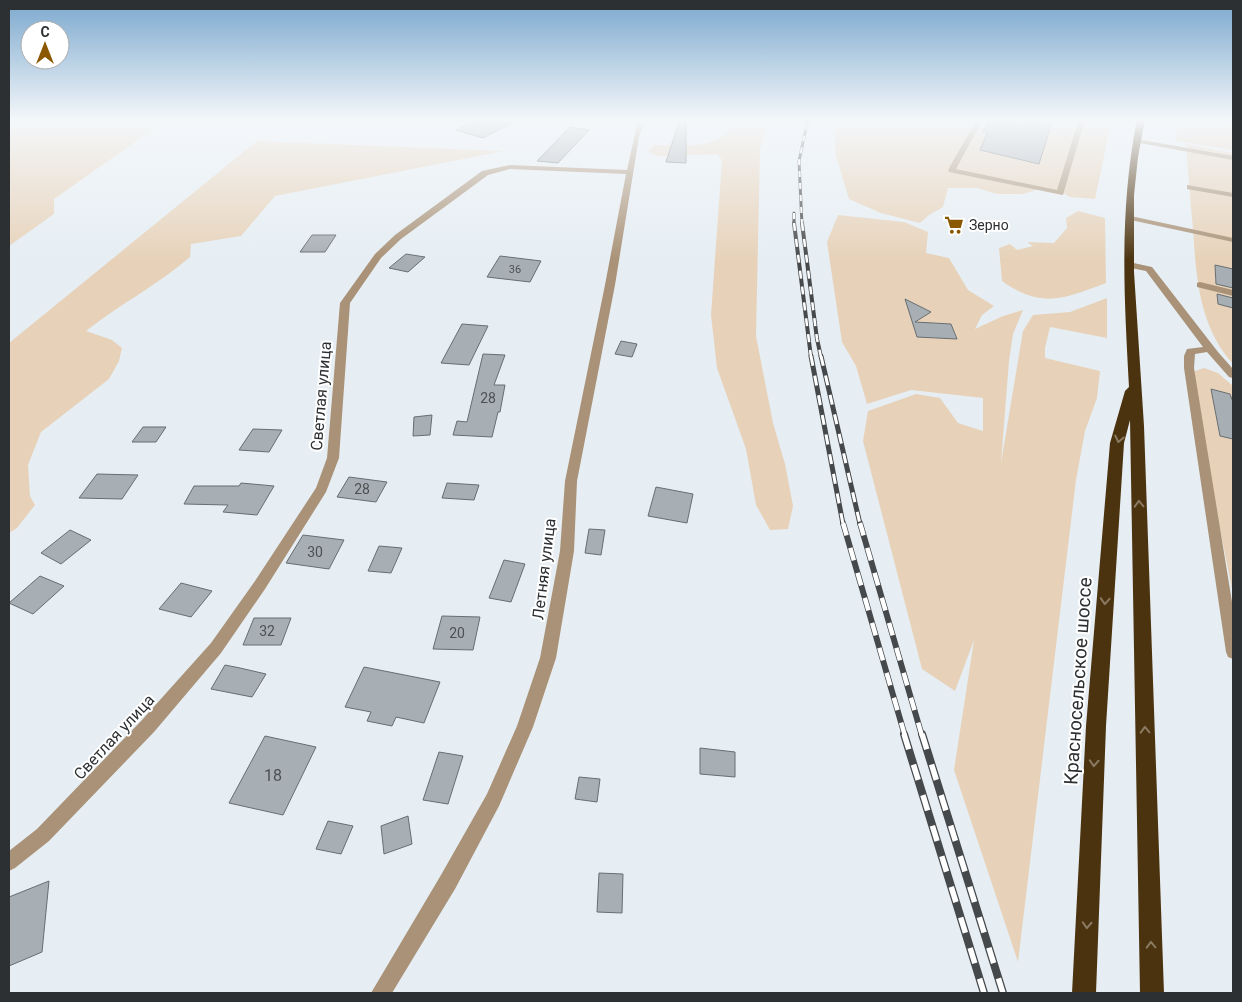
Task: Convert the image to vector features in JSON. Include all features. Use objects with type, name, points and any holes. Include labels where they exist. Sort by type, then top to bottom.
[{"type":"highway","name":"Красносельское шоссе","points":[[1132,166],[1129,264],[1135,375],[1152,993]]},
{"type":"highway","name":"Красносельское шоссе","points":[[1084,993],[1096,726],[1117,443],[1135,375]]},
{"type":"street","name":"Летняя улица","points":[[380,993],[448,882],[493,800],[525,727],[548,658],[567,551],[571,480],[610,285],[631,166]]},
{"type":"street","points":[[954,166],[952,170],[1060,193],[1068,166]]},
{"type":"street","name":"Светлая улица","points":[[9,862],[43,835],[148,726],[216,648],[260,585],[322,489],[333,458],[345,303],[378,256],[398,237],[485,173],[492,170],[510,168],[630,172]]},
{"type":"street","points":[[1190,187],[1233,195]]},
{"type":"street","points":[[1129,217],[1233,240]]},
{"type":"street","points":[[1129,264],[1149,269],[1210,349],[1233,375]]},
{"type":"street","points":[[1200,286],[1233,293]]},
{"type":"street","points":[[1210,349],[1191,351],[1189,368],[1233,652]]},
{"type":"shaded area","points":[[9,166],[101,166],[54,199],[54,214],[9,246]]},
{"type":"shaded area","points":[[227,166],[429,166],[275,196],[241,236],[191,244],[190,257],[178,267],[86,331],[112,340],[122,348],[119,361],[109,379],[41,432],[28,465],[30,496],[35,505],[17,528],[9,533],[9,343]]},
{"type":"shaded area","points":[[722,166],[760,166],[756,336],[773,423],[785,464],[793,506],[788,529],[770,530],[756,505],[746,449],[717,368],[711,315]]},
{"type":"shaded area","points":[[839,166],[1102,166],[1095,199],[1070,197],[1062,192],[1061,195],[1035,189],[1037,190],[1022,194],[997,194],[977,188],[948,188],[943,207],[920,223],[881,213],[849,199]]},
{"type":"shaded area","points":[[1188,166],[1233,166],[1233,364],[1213,334],[1206,317],[1201,300],[1196,265]]},
{"type":"shaded area","points":[[1078,211],[1105,218],[1106,283],[1065,297],[1041,298],[1016,290],[1002,281],[999,248],[1010,244],[1017,250],[1033,246],[1027,242],[1054,243],[1067,228],[1066,218]]},
{"type":"shaded area","points":[[838,215],[904,222],[928,232],[926,253],[949,258],[968,290],[994,306],[982,315],[975,329],[1003,316],[1023,310],[1013,334],[1009,361],[1001,463],[1023,331],[1033,315],[1070,312],[1107,298],[1107,338],[1050,327],[1045,348],[1045,358],[1100,371],[1097,398],[1085,431],[1076,480],[1018,962],[954,770],[974,640],[955,691],[922,669],[863,441],[868,411],[916,394],[940,398],[958,423],[983,431],[983,398],[911,390],[867,404],[856,366],[842,342],[827,242]]},
{"type":"shaded area","points":[[1204,368],[1218,373],[1233,386],[1233,594],[1189,373]]},
{"type":"building","points":[[312,235],[336,235],[325,252],[300,252]]},
{"type":"building","points":[[406,254],[425,257],[408,272],[389,268]]},
{"type":"building","points":[[500,256],[541,261],[530,282],[487,277]]},
{"type":"building","points":[[1215,265],[1233,269],[1233,288],[1216,284]]},
{"type":"building","points":[[1217,294],[1233,298],[1233,308],[1218,304]]},
{"type":"building","points":[[905,299],[931,312],[915,322],[951,324],[957,339],[917,337]]},
{"type":"building","points":[[462,324],[488,326],[469,365],[441,363]]},
{"type":"building","points":[[621,341],[637,344],[632,357],[615,354]]},
{"type":"building","points":[[483,354],[505,355],[494,385],[505,385],[500,412],[498,412],[492,437],[453,435],[457,421],[467,422]]},
{"type":"building","points":[[1211,389],[1230,394],[1233,402],[1233,439],[1220,436]]},
{"type":"building","points":[[432,415],[430,435],[413,436],[414,417]]},
{"type":"building","points":[[143,427],[166,427],[156,442],[132,442]]},
{"type":"building","points":[[253,429],[282,430],[269,452],[239,450]]},
{"type":"building","points":[[97,474],[138,475],[122,499],[79,498]]},
{"type":"building","points":[[349,477],[387,482],[376,502],[337,497]]},
{"type":"building","points":[[241,483],[274,486],[257,515],[223,512],[228,505],[184,504],[194,486],[239,486]]},
{"type":"building","points":[[447,483],[479,485],[474,500],[442,498]]},
{"type":"building","points":[[656,487],[693,494],[687,523],[648,516]]},
{"type":"building","points":[[589,529],[605,530],[601,555],[585,553]]},
{"type":"building","points":[[70,530],[91,540],[61,564],[41,553]]},
{"type":"building","points":[[303,535],[344,540],[329,569],[286,563]]},
{"type":"building","points":[[379,546],[402,548],[391,573],[368,571]]},
{"type":"building","points":[[504,560],[525,564],[511,602],[489,598]]},
{"type":"building","points":[[40,576],[64,586],[33,614],[9,603]]},
{"type":"building","points":[[181,583],[212,591],[191,617],[159,609]]},
{"type":"building","points":[[442,616],[480,617],[473,650],[433,649]]},
{"type":"building","points":[[254,618],[291,618],[281,645],[243,645]]},
{"type":"building","points":[[225,665],[266,674],[252,697],[211,689]]},
{"type":"building","points":[[364,667],[440,682],[424,723],[396,717],[392,726],[367,721],[371,712],[345,707]]},
{"type":"building","points":[[265,736],[316,747],[283,815],[229,803]]},
{"type":"building","points":[[700,748],[735,752],[735,777],[700,774]]},
{"type":"building","points":[[439,752],[463,756],[448,804],[423,800]]},
{"type":"building","points":[[579,777],[600,779],[597,802],[575,799]]},
{"type":"building","points":[[408,816],[412,844],[384,854],[381,826]]},
{"type":"building","points":[[328,821],[353,826],[341,854],[316,849]]},
{"type":"building","points":[[599,873],[623,874],[622,913],[597,912]]},
{"type":"building","points":[[49,881],[42,952],[9,966],[9,897]]},
{"type":"railway","points":[[799,166],[802,225]]},
{"type":"railway","points":[[794,213],[794,223]]},
{"type":"railway","points":[[794,223],[811,357]]},
{"type":"railway","points":[[802,223],[821,357]]},
{"type":"railway","points":[[811,356],[843,524]]},
{"type":"railway","points":[[821,356],[860,524]]},
{"type":"railway","points":[[843,523],[905,736]]},
{"type":"railway","points":[[860,523],[922,736]]},
{"type":"railway","points":[[904,734],[984,993]]},
{"type":"railway","points":[[922,734],[1003,993]]},
{"type":"place","name":"Зерно","points":[[954,225]]}]
